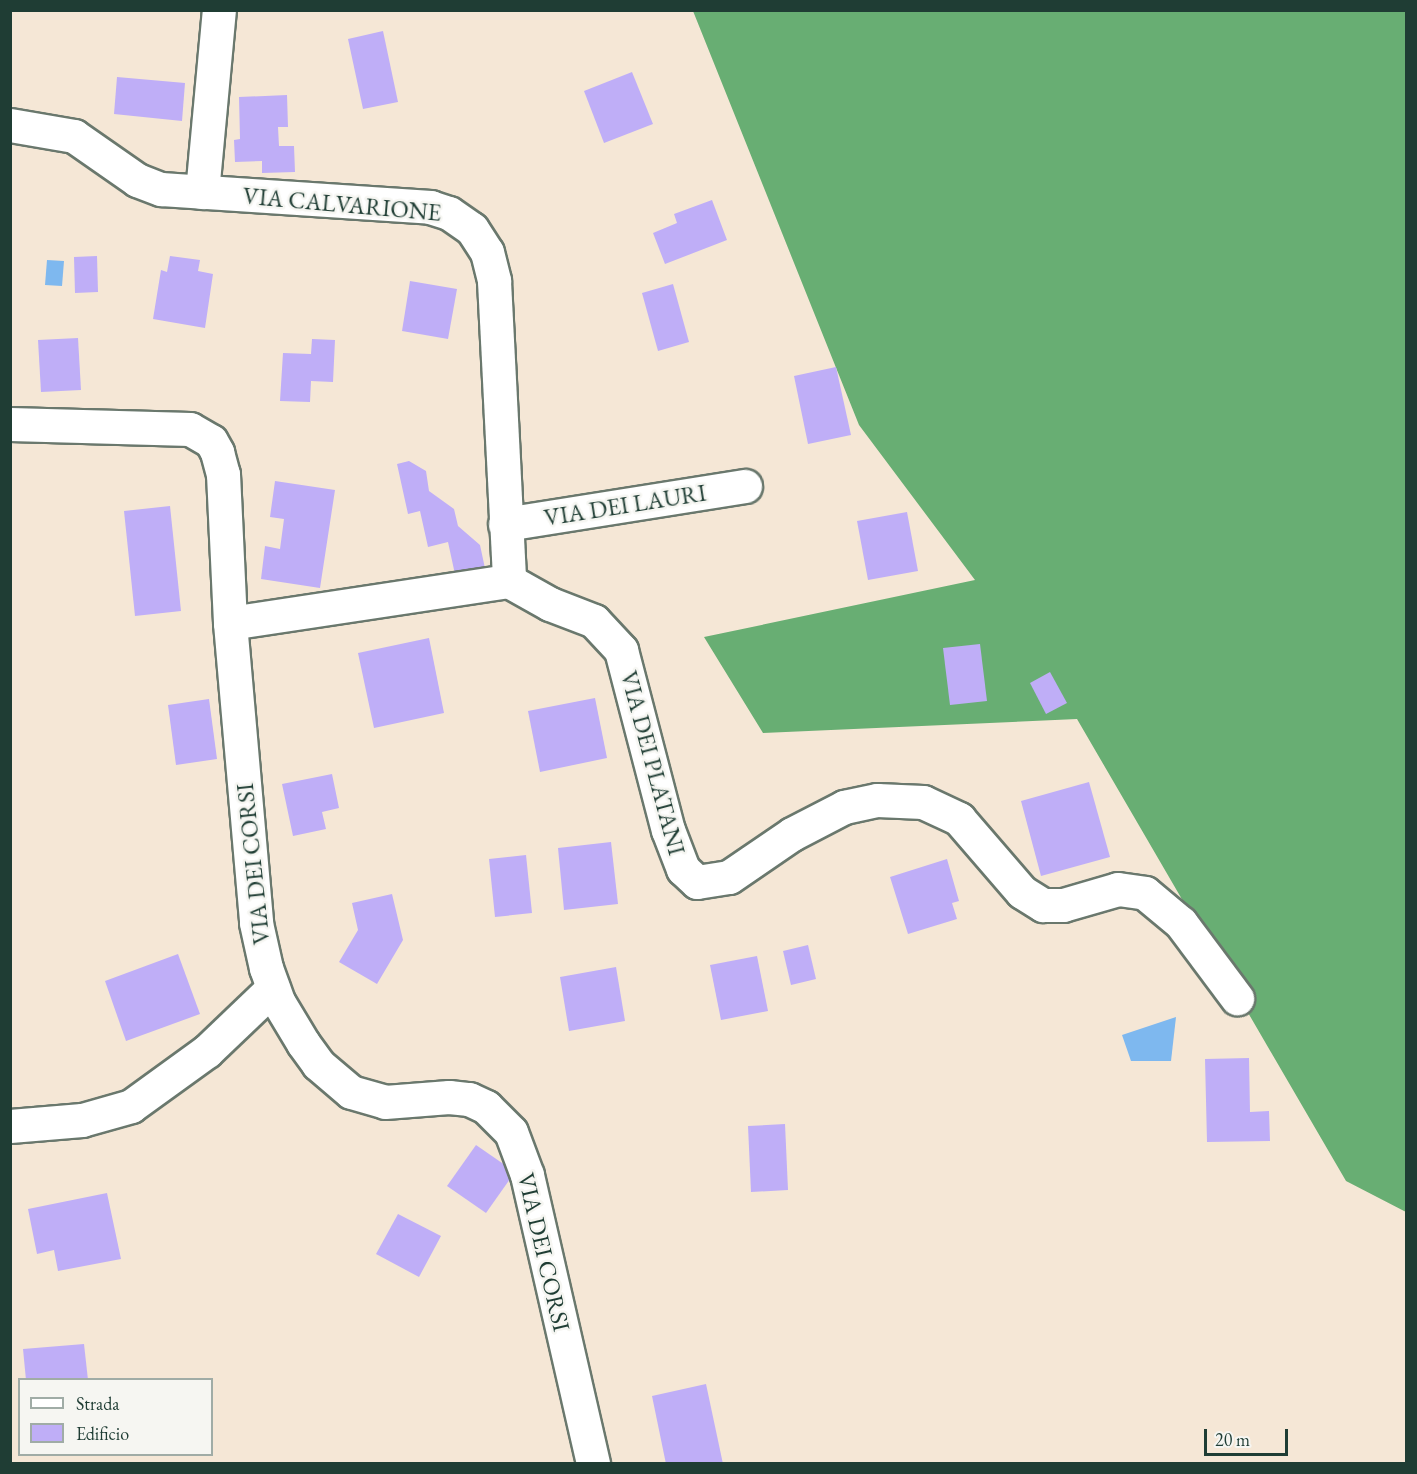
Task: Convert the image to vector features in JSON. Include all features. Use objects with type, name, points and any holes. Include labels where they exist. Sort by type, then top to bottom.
[{"type":"street","points":[[202,192],[219,10]]},
{"type":"street","name":"VIA CALVARIONE","points":[[10,125],[74,136],[148,185],[202,192],[430,207],[449,213],[472,229],[487,252],[494,281],[505,524],[510,581]]},
{"type":"street","name":"VIA DEI CORSI","points":[[10,424],[190,429],[211,441],[223,474],[230,623],[256,923],[273,988],[290,1022],[318,1064],[351,1092],[385,1102],[449,1096],[469,1099],[486,1107],[511,1132],[527,1174],[593,1464]]},
{"type":"street","name":"VIA DEI LAURI","points":[[505,524],[745,486]]},
{"type":"street","points":[[230,623],[510,581]]},
{"type":"street","name":"VIA DEI PLATANI","points":[[510,581],[550,604],[594,621],[617,645],[629,674],[675,851],[683,869],[697,882],[729,877],[792,834],[844,807],[877,800],[923,802],[959,819],[1022,892],[1043,905],[1063,905],[1118,889],[1145,892],[1181,923],[1237,998]]},
{"type":"street","points":[[10,1126],[82,1120],[131,1106],[207,1051],[273,988]]},
{"type":"green space","points":[[693,11],[1406,11],[1406,1212],[1346,1181],[1077,719],[763,733],[704,637],[975,580],[859,425]]},
{"type":"water","points":[[47,260],[64,261],[62,286],[45,285]]},
{"type":"water","points":[[1176,1017],[1171,1061],[1131,1061],[1122,1035]]},
{"type":"building","points":[[383,31],[398,102],[363,109],[348,39]]},
{"type":"building","points":[[632,72],[653,124],[604,143],[584,91]]},
{"type":"building","points":[[117,77],[185,83],[182,121],[114,114]]},
{"type":"building","points":[[287,95],[288,127],[278,127],[279,146],[294,146],[295,172],[262,173],[262,161],[235,162],[234,140],[240,139],[239,97]]},
{"type":"building","points":[[712,200],[727,240],[665,264],[653,233],[677,223],[674,214]]},
{"type":"building","points":[[97,256],[98,292],[75,293],[74,257]]},
{"type":"building","points":[[170,256],[200,260],[198,271],[213,274],[205,328],[153,319],[161,270],[167,272]]},
{"type":"building","points":[[410,281],[457,289],[448,339],[402,331]]},
{"type":"building","points":[[673,284],[689,342],[658,351],[642,293]]},
{"type":"building","points":[[78,338],[81,390],[41,392],[38,340]]},
{"type":"building","points":[[312,339],[335,340],[333,382],[311,381],[310,402],[280,401],[283,353],[311,354]]},
{"type":"building","points":[[836,367],[851,435],[808,444],[794,376]]},
{"type":"building","points":[[409,461],[426,471],[429,491],[454,509],[458,526],[480,545],[486,573],[456,579],[448,542],[428,547],[420,511],[408,514],[397,464]]},
{"type":"building","points":[[275,481],[335,490],[320,588],[261,579],[265,546],[280,549],[284,519],[270,517]]},
{"type":"building","points":[[170,506],[181,611],[135,616],[124,511]]},
{"type":"building","points":[[907,512],[918,571],[868,580],[857,521]]},
{"type":"building","points":[[429,638],[444,713],[374,728],[358,653]]},
{"type":"building","points":[[980,644],[987,701],[950,705],[943,648]]},
{"type":"building","points":[[1050,672],[1067,703],[1046,714],[1030,683]]},
{"type":"building","points":[[595,698],[607,758],[540,772],[528,711]]},
{"type":"building","points":[[209,699],[217,759],[176,765],[168,705]]},
{"type":"building","points":[[332,774],[339,808],[322,812],[326,829],[293,836],[282,784]]},
{"type":"building","points":[[1089,782],[1110,857],[1041,876],[1021,801]]},
{"type":"building","points":[[611,842],[618,904],[564,910],[558,848]]},
{"type":"building","points":[[526,855],[532,913],[495,917],[489,859]]},
{"type":"building","points":[[947,859],[959,901],[952,903],[957,919],[908,934],[890,877]]},
{"type":"building","points":[[392,894],[403,940],[377,984],[339,962],[358,930],[352,903]]},
{"type":"building","points":[[808,945],[816,979],[791,985],[783,951]]},
{"type":"building","points":[[178,954],[200,1014],[126,1041],[105,981]]},
{"type":"building","points":[[757,956],[768,1011],[721,1020],[710,965]]},
{"type":"building","points":[[616,967],[625,1021],[569,1031],[560,977]]},
{"type":"building","points":[[1249,1058],[1250,1112],[1269,1111],[1270,1141],[1207,1142],[1205,1059]]},
{"type":"building","points":[[785,1124],[788,1190],[751,1192],[748,1126]]},
{"type":"building","points":[[476,1145],[515,1172],[486,1213],[447,1186]]},
{"type":"building","points":[[107,1193],[121,1259],[58,1271],[54,1250],[37,1254],[28,1209]]},
{"type":"building","points":[[398,1214],[441,1236],[419,1277],[376,1254]]},
{"type":"building","points":[[84,1344],[88,1378],[26,1378],[23,1349]]},
{"type":"building","points":[[706,1384],[723,1464],[666,1464],[652,1396]]}]
